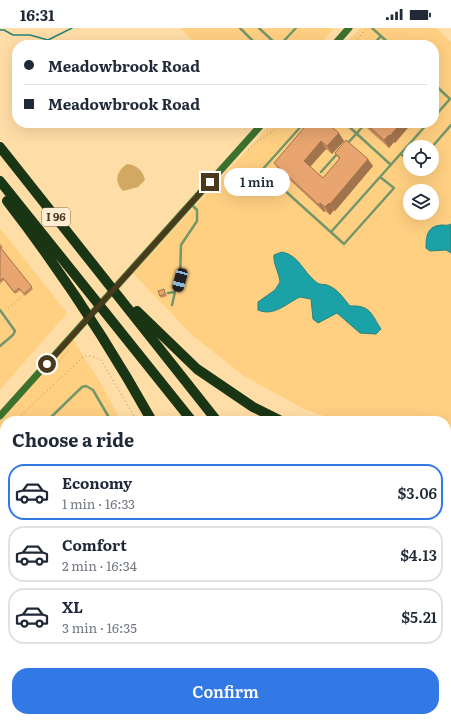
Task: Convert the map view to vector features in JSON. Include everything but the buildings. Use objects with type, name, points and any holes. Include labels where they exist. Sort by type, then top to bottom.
[{"type":"highway","name":"I 96","points":[[0,147],[213,416]]},
{"type":"highway","points":[[0,181],[188,416]]},
{"type":"highway","points":[[0,191],[42,246],[86,310],[149,416]]},
{"type":"highway","points":[[111,287],[197,369],[248,404],[271,416]]},
{"type":"street","points":[[338,40],[346,29]]},
{"type":"street","points":[[0,416],[258,128]]},
{"type":"lane","points":[[240,28],[252,40]]},
{"type":"lane","points":[[259,28],[272,40]]},
{"type":"lane","points":[[285,40],[296,28]]},
{"type":"lane","points":[[372,28],[385,40]]},
{"type":"lane","points":[[377,40],[381,36]]},
{"type":"lane","points":[[439,89],[450,99],[439,111]]},
{"type":"lane","points":[[438,140],[451,126]]},
{"type":"lane","points":[[300,128],[262,170],[344,244],[394,188],[380,177]]},
{"type":"lane","points":[[349,128],[391,165]]},
{"type":"lane","points":[[346,145],[361,128]]},
{"type":"lane","points":[[331,232],[424,128]]},
{"type":"lane","points":[[321,172],[341,150]]},
{"type":"lane","points":[[172,305],[174,292],[180,280],[181,245],[197,220],[197,210],[190,203]]},
{"type":"lane","points":[[168,293],[174,292]]},
{"type":"lane","points":[[0,310],[15,331],[13,335],[0,346]]},
{"type":"lane","points":[[52,416],[86,386],[93,390],[108,416]]},
{"type":"path","points":[[356,40],[367,28]]},
{"type":"path","points":[[246,152],[256,141],[271,133],[276,128]]},
{"type":"path","points":[[8,308],[24,295]]},
{"type":"shaded area","points":[[180,28],[334,28],[323,40],[193,40]]},
{"type":"shaded area","points":[[360,28],[436,28],[451,42],[451,416],[324,416],[304,409],[244,376],[193,336],[133,273],[267,128],[439,128],[439,40],[349,40]]},
{"type":"shaded area","points":[[127,164],[139,169],[143,173],[145,180],[138,187],[123,191],[117,180],[119,173]]},
{"type":"shaded area","points":[[0,228],[67,313],[0,390]]},
{"type":"shaded area","points":[[73,339],[101,384],[118,416],[4,416]]},
{"type":"water","points":[[451,224],[451,253],[446,250],[430,251],[426,248],[428,232],[433,227]]},
{"type":"water","points":[[282,252],[297,260],[317,283],[327,285],[334,289],[350,306],[362,307],[370,312],[381,329],[376,334],[360,333],[337,313],[318,323],[313,319],[311,299],[300,297],[275,311],[264,312],[258,310],[258,302],[275,290],[280,282],[274,262],[274,255]]},
{"type":"waterway","points":[[0,30],[4,30],[13,35],[30,35],[48,40],[72,28]]},
{"type":"route","points":[[47,364],[210,182]]}]
